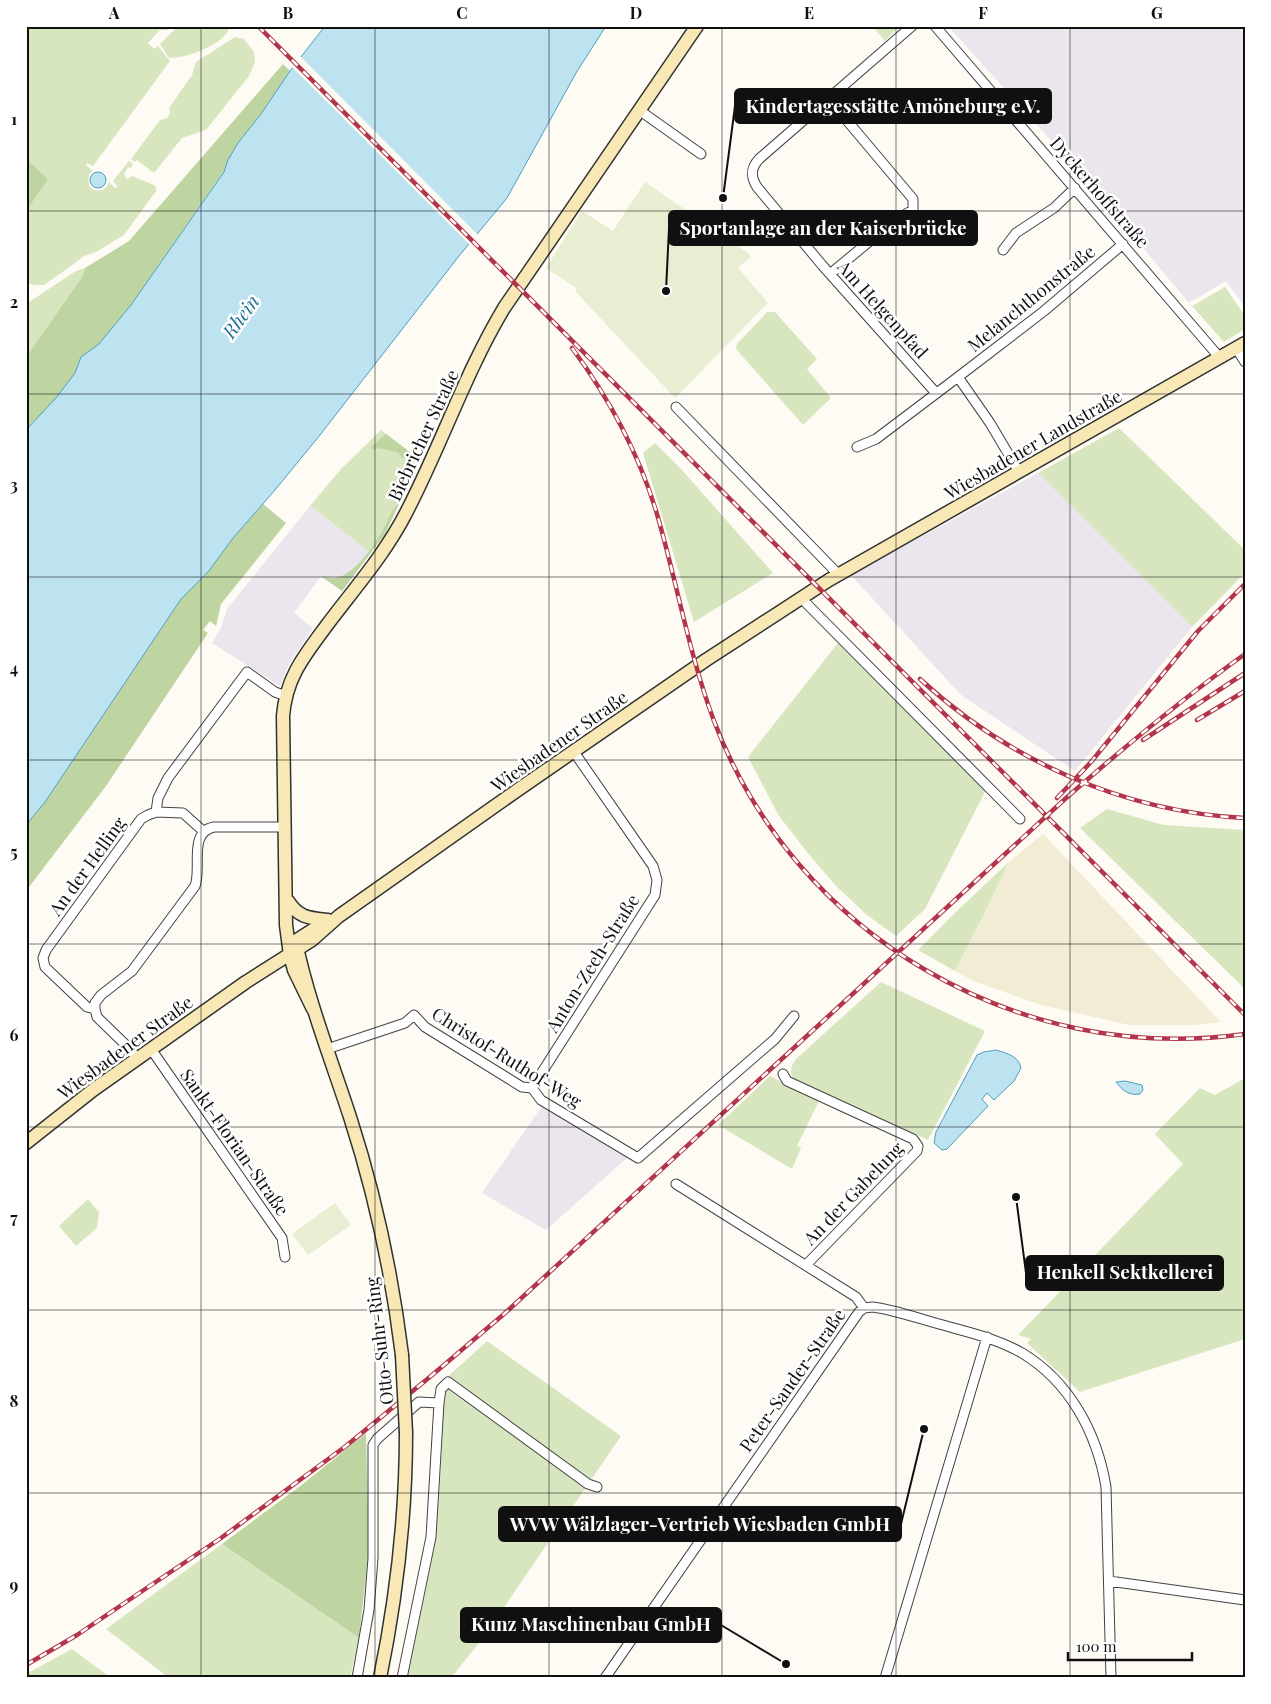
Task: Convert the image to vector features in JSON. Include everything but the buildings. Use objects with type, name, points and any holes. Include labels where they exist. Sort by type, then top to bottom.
[{"type":"street","name":"Biebricher Straße","points":[[293,948],[286,925],[283,716],[286,696],[292,677],[300,662],[382,554],[398,527],[494,324],[697,26]]},
{"type":"street","points":[[830,274],[894,221],[913,210],[913,199],[828,98],[912,26]]},
{"type":"street","name":"Dyckerhoffstraße","points":[[935,26],[1220,358]]},
{"type":"street","name":"Am Helgenpfad","points":[[828,98],[754,164],[752,175],[757,187],[830,274],[936,393]]},
{"type":"street","points":[[639,110],[701,154]]},
{"type":"street","points":[[1003,250],[1016,233],[1054,208],[1075,188]]},
{"type":"street","name":"Melanchthonstraße","points":[[857,447],[876,439],[958,377],[1044,311],[1123,244]]},
{"type":"street","points":[[1240,346],[1245,362]]},
{"type":"street","name":"Wiesbadener Landstraße","points":[[834,577],[1240,346]]},
{"type":"street","points":[[958,377],[994,430],[1019,472]]},
{"type":"street","points":[[676,407],[834,577]]},
{"type":"street","name":"Wiesbadener Straße","points":[[26,1143],[72,1106],[335,918],[706,660],[834,577]]},
{"type":"street","points":[[801,598],[1020,819]]},
{"type":"street","points":[[203,831],[183,813],[156,812],[158,798],[168,778],[247,672],[275,692],[286,696]]},
{"type":"street","name":"Anton-Zeeh-Straße","points":[[532,1088],[655,894],[657,880],[653,866],[574,752]]},
{"type":"street","name":"An der Helling","points":[[137,1059],[130,1049],[97,1017],[95,1009],[87,1007],[49,971],[44,962],[44,954],[142,819],[156,812]]},
{"type":"street","points":[[95,1009],[97,998],[132,971],[195,886],[198,880],[198,843],[203,831],[214,827],[284,827]]},
{"type":"street","points":[[287,895],[296,911],[305,918],[335,918]]},
{"type":"street","name":"Wiesbadener Straße","points":[[246,982],[260,965],[293,948]]},
{"type":"street","name":"Otto-Suhr-Ring","points":[[293,948],[297,978],[313,1009]]},
{"type":"street","name":"Otto-Suhr-Ring","points":[[293,948],[350,1119],[371,1190],[395,1302],[402,1355],[406,1433],[405,1502],[392,1621],[380,1678]]},
{"type":"street","points":[[265,969],[283,970],[297,978]]},
{"type":"street","name":"Christof-Ruthof-Weg","points":[[327,1049],[405,1022],[414,1015],[425,1027],[522,1088],[532,1088],[541,1100],[638,1158],[775,1039],[794,1016]]},
{"type":"street","name":"Sankt-Florian-Straße","points":[[151,1049],[282,1238],[285,1257]]},
{"type":"street","name":"An der Gabelung","points":[[783,1074],[787,1081],[913,1139],[918,1146],[917,1152],[806,1265]]},
{"type":"street","name":"An der Gabelung","points":[[676,1184],[856,1297],[864,1308]]},
{"type":"street","name":"Peter-Sander-Straße","points":[[608,1677],[844,1334],[864,1308],[878,1308],[987,1337],[1022,1354],[1050,1375],[1072,1400],[1094,1440],[1106,1487],[1110,1678]]},
{"type":"street","points":[[885,1678],[987,1337]]},
{"type":"street","points":[[402,1678],[431,1537],[439,1403],[441,1389],[448,1382],[588,1484],[597,1488]]},
{"type":"street","points":[[357,1678],[369,1610],[373,1558],[373,1445],[377,1439],[419,1402],[439,1403]]},
{"type":"street","points":[[1109,1581],[1245,1600]]},
{"type":"shaded area","points":[[948,26],[1245,26],[1245,307],[1226,281],[1189,303],[1076,168]]},
{"type":"shaded area","points":[[1038,473],[1192,627],[1075,771],[961,695],[851,575]]},
{"type":"shaded area","points":[[310,506],[371,553],[342,591],[321,576],[294,613],[313,628],[289,664],[280,686],[212,643],[221,628],[227,609]]},
{"type":"shaded area","points":[[1043,834],[1221,1022],[1195,1025],[1129,1025],[1041,1005],[976,982],[955,971],[1009,862]]},
{"type":"shaded area","points":[[542,1106],[627,1158],[546,1230],[482,1193]]},
{"type":"green space","points":[[26,26],[172,26],[168,30],[160,30],[148,43],[154,49],[158,46],[170,61],[93,166],[87,163],[86,165],[93,171],[90,173],[89,181],[92,189],[103,190],[109,182],[115,188],[118,187],[113,181],[129,161],[133,164],[130,169],[128,167],[124,174],[127,179],[132,176],[154,185],[156,191],[124,235],[96,252],[84,256],[44,285],[33,285],[26,281]]},
{"type":"green space","points":[[178,26],[230,27],[226,34],[213,45],[185,56],[169,58],[160,44]]},
{"type":"green space","points":[[872,26],[899,26],[885,41]]},
{"type":"green space","points":[[235,37],[244,39],[254,52],[255,62],[249,76],[206,130],[182,138],[154,173],[137,160],[135,162],[131,159],[160,120],[167,118],[170,113],[169,108],[192,75],[196,62]]},
{"type":"green space","points":[[283,64],[290,71],[261,114],[238,143],[224,171],[131,305],[99,344],[81,357],[75,373],[56,398],[26,430],[26,357],[82,277],[85,268],[129,241]]},
{"type":"green space","points":[[26,159],[48,179],[26,211]]},
{"type":"green space","points":[[645,182],[748,253],[751,257],[738,268],[768,303],[675,398],[576,292],[575,287],[546,268],[582,211],[613,231]]},
{"type":"green space","points":[[85,268],[82,277],[26,357],[26,304],[76,271]]},
{"type":"green space","points":[[1225,287],[1245,316],[1245,329],[1224,342],[1192,306]]},
{"type":"green space","points":[[767,312],[775,312],[817,359],[807,369],[831,398],[803,425],[736,349],[737,344]]},
{"type":"green space","points":[[1119,428],[1245,550],[1245,573],[1192,627],[1038,473]]},
{"type":"green space","points":[[381,430],[419,459],[385,534],[371,553],[310,506],[341,469]]},
{"type":"green space","points":[[386,434],[419,459],[402,497],[416,462],[409,457],[403,458],[397,452],[378,448],[373,450],[371,447]]},
{"type":"green space","points":[[655,443],[682,470],[773,573],[694,622],[643,453]]},
{"type":"green space","points":[[400,502],[385,534],[342,591],[321,576],[336,578],[343,576],[355,567],[371,548],[393,510]]},
{"type":"green space","points":[[263,504],[286,523],[221,604],[216,626],[210,621],[203,630],[208,633],[106,786],[26,891],[26,825],[45,802],[181,599],[208,572],[233,538]]},
{"type":"green space","points":[[838,643],[986,790],[925,909],[896,936],[867,915],[836,886],[807,852],[779,816],[748,757]]},
{"type":"green space","points":[[1107,809],[1164,825],[1245,830],[1245,989],[1080,828]]},
{"type":"green space","points":[[1009,862],[955,971],[918,950],[960,908]]},
{"type":"green space","points":[[881,982],[985,1031],[928,1140],[794,1079],[791,1071],[796,1059]]},
{"type":"green space","points":[[770,1076],[819,1101],[797,1146],[801,1148],[792,1169],[718,1125]]},
{"type":"green space","points":[[1245,1078],[1245,1339],[1080,1392],[1027,1343],[1031,1339],[1018,1335],[1183,1164],[1155,1134],[1200,1088],[1215,1095]]},
{"type":"green space","points":[[88,1199],[99,1212],[97,1228],[76,1246],[59,1226]]},
{"type":"green space","points":[[335,1203],[351,1225],[308,1255],[292,1234]]},
{"type":"green space","points":[[487,1341],[621,1436],[483,1638],[451,1678],[405,1678],[425,1595],[434,1544],[441,1463],[443,1381]]},
{"type":"green space","points":[[366,1433],[369,1548],[359,1638],[222,1544],[303,1484]]},
{"type":"green space","points":[[222,1544],[359,1638],[350,1678],[169,1678],[106,1629]]},
{"type":"green space","points":[[72,1649],[111,1678],[26,1678],[26,1674]]},
{"type":"water","name":"Rhein","points":[[325,26],[606,26],[576,73],[507,198],[459,256],[320,435],[233,538],[208,572],[181,599],[45,802],[26,825],[26,430],[56,398],[75,373],[81,357],[99,344],[131,305],[224,172],[228,160],[238,143]]},
{"type":"water","points":[[95,172],[101,172],[106,177],[104,186],[95,188],[90,183],[90,177]]},
{"type":"water","points":[[996,1050],[1012,1056],[1020,1064],[1021,1068],[1014,1081],[994,1100],[987,1093],[982,1099],[988,1106],[947,1149],[942,1150],[934,1143],[936,1132],[977,1055]]},
{"type":"water","points":[[1125,1081],[1142,1085],[1143,1090],[1140,1094],[1126,1092],[1116,1082]]},
{"type":"pier","points":[[299,55],[479,236],[471,246],[291,66]]},
{"type":"railway","points":[[258,26],[1245,1015]]},
{"type":"railway","points":[[572,348],[586,367],[622,427],[650,492],[697,670],[714,721],[751,797],[799,865],[858,923],[925,970],[999,1005],[1078,1029],[1161,1039],[1245,1034]]},
{"type":"railway","points":[[1057,798],[1091,762],[1198,631],[1245,584]]},
{"type":"railway","points":[[26,1665],[77,1635],[221,1538],[346,1446],[431,1376],[504,1314],[1065,799],[1153,724],[1245,654]]},
{"type":"railway","points":[[1143,740],[1245,673]]},
{"type":"railway","points":[[920,679],[991,734],[1030,757],[1070,777],[1112,793],[1156,805],[1200,814],[1245,818]]},
{"type":"railway","points":[[1197,720],[1245,691]]},
{"type":"place","name":"Kindertagesstätte Amöneburg e.V.","points":[[723,198]]},
{"type":"place","name":"Sportanlage an der Kaiserbrücke","points":[[666,291]]},
{"type":"place","name":"Henkell Sektkellerei","points":[[1016,1197]]},
{"type":"place","name":"WVW Wälzlager-Vertrieb Wiesbaden GmbH","points":[[924,1429]]},
{"type":"place","name":"Kunz Maschinenbau GmbH","points":[[786,1664]]}]
